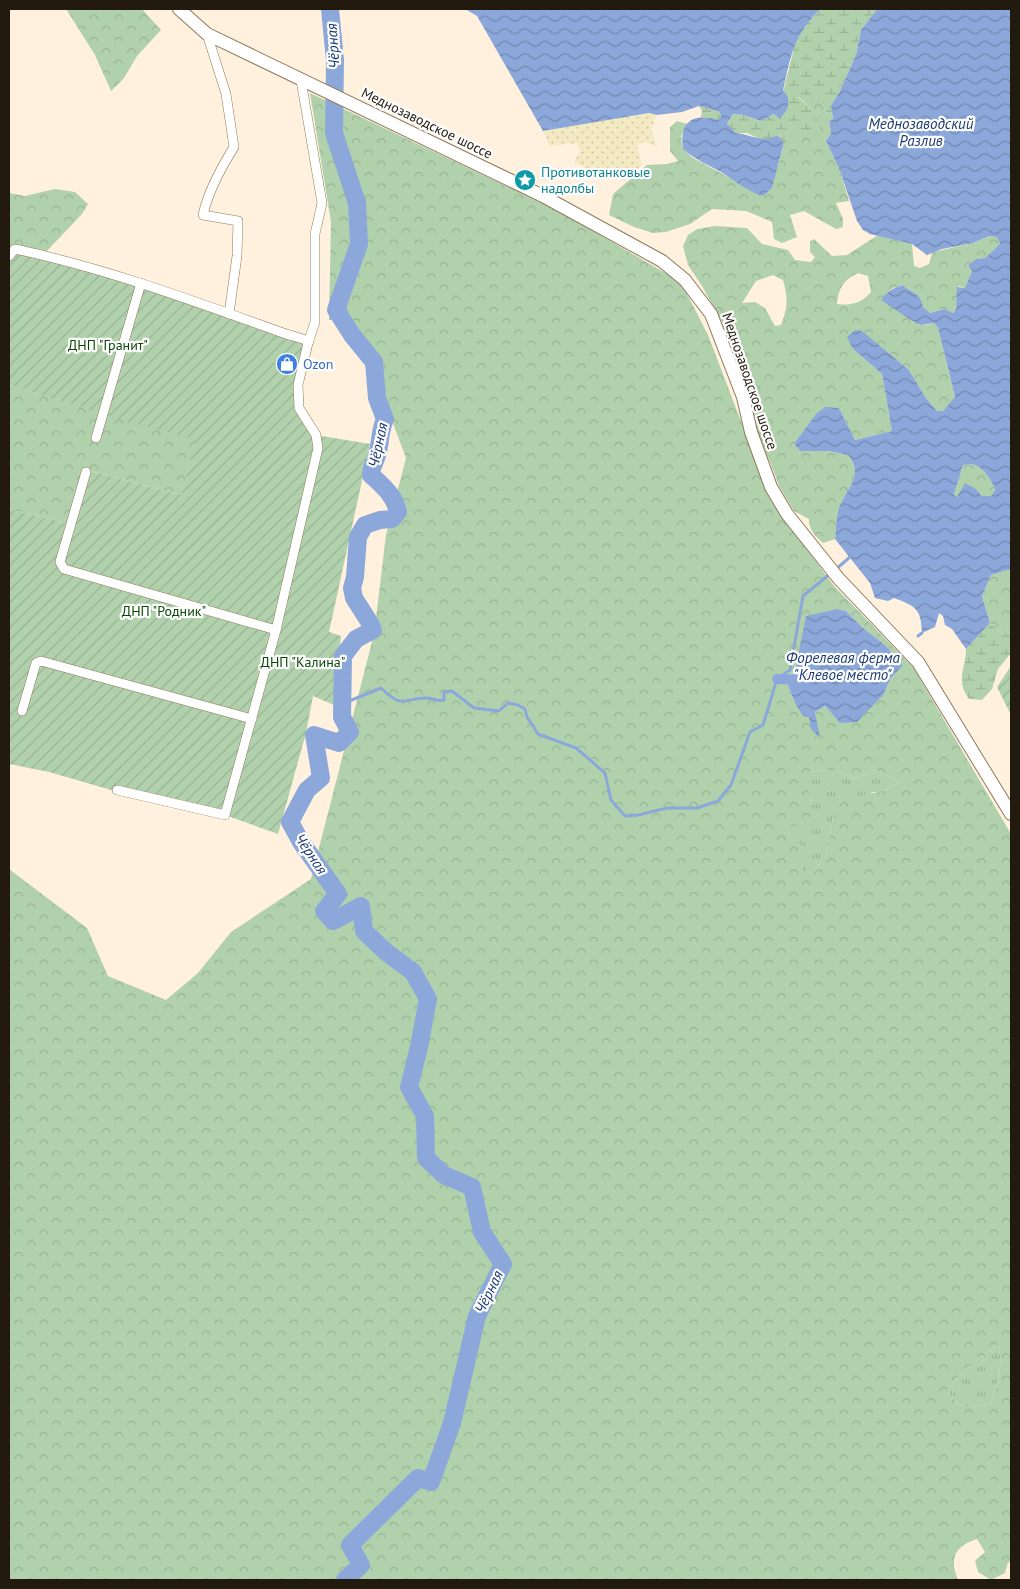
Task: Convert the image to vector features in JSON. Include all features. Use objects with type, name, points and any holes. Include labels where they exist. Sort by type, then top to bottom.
[{"type":"main road","name":"Меднозаводское шоссе","points":[[179,9],[207,34],[543,196],[662,262],[686,280],[711,314],[742,397],[751,432],[771,487],[787,514],[839,579],[918,662],[1011,814]]},
{"type":"street","points":[[207,34],[226,94],[234,147],[222,166],[205,204],[203,215],[238,221],[237,256],[229,314]]},
{"type":"street","points":[[117,790],[225,815],[276,630],[318,448],[316,435],[300,408],[298,385],[315,322],[315,234],[322,203],[302,80]]},
{"type":"street","points":[[9,256],[15,249],[48,256],[140,283],[309,341]]},
{"type":"street","points":[[96,438],[140,283]]},
{"type":"street","points":[[86,472],[60,562],[64,569],[276,630]]},
{"type":"street","points":[[22,711],[36,663],[41,661],[252,719]]},
{"type":"green space","points":[[66,9],[142,9],[161,30],[137,56],[124,78],[111,91],[95,55]]},
{"type":"green space","points":[[821,9],[877,9],[861,30],[856,55],[839,93],[831,105],[833,119],[829,121],[821,99],[798,97],[811,109],[822,125],[815,132],[777,135],[772,139],[760,139],[747,133],[736,133],[727,125],[733,114],[744,115],[761,121],[774,114],[780,118],[783,92],[796,40],[804,26]]},
{"type":"green space","points":[[310,93],[555,209],[681,282],[708,335],[772,502],[834,586],[913,667],[1011,834],[1011,1563],[1008,1562],[1005,1573],[991,1580],[978,1572],[975,1561],[985,1552],[977,1539],[963,1545],[956,1554],[954,1565],[958,1580],[9,1580],[9,869],[87,928],[108,976],[166,1000],[198,973],[231,932],[311,879],[374,634],[386,535],[406,458],[385,402],[379,359],[351,319],[329,320],[331,222]],"holes":[[[837,609],[846,611],[863,628],[885,645],[903,665],[890,679],[884,694],[840,723],[825,706],[815,712],[819,737],[809,717],[795,703],[788,686],[815,615]],[[822,770],[839,771],[855,779],[875,770],[901,782],[879,792],[855,796],[838,805],[833,818],[825,859],[814,872],[802,872],[804,846],[789,839],[790,827],[809,821],[812,802],[808,787],[808,772]],[[998,1345],[1000,1367],[991,1403],[974,1407],[959,1405],[947,1391],[967,1367],[981,1364],[988,1352]]]},
{"type":"green space","points":[[798,96],[821,99],[829,121],[831,133],[826,141],[840,171],[849,201],[836,203],[843,219],[843,227],[836,229],[804,211],[790,215],[797,237],[782,243],[774,239],[772,222],[746,211],[712,209],[690,224],[666,232],[653,233],[634,227],[609,215],[613,194],[647,165],[667,164],[678,161],[670,151],[670,127],[677,121],[687,124],[681,136],[683,149],[693,158],[730,178],[778,166],[784,142],[777,135],[815,132],[811,109]]},
{"type":"green space","points":[[699,106],[721,112],[721,118],[718,120],[701,117],[702,111]]},
{"type":"green space","points":[[55,189],[75,192],[88,204],[82,214],[43,255],[9,256],[9,193],[25,196]]},
{"type":"green space","points":[[715,226],[747,228],[762,244],[788,250],[795,260],[811,262],[815,257],[810,252],[810,241],[814,239],[832,256],[847,255],[878,235],[912,244],[914,266],[920,268],[929,264],[933,252],[973,243],[989,236],[998,237],[1000,244],[985,258],[976,259],[968,265],[972,271],[965,288],[959,286],[953,313],[943,309],[930,313],[923,307],[918,296],[903,285],[893,288],[886,293],[912,321],[922,325],[934,323],[938,328],[955,398],[943,411],[937,411],[926,398],[909,370],[862,332],[853,349],[882,374],[892,431],[855,440],[839,408],[794,444],[800,451],[828,451],[848,455],[853,463],[854,476],[839,508],[835,539],[823,543],[811,530],[809,519],[794,511],[779,486],[759,440],[721,320],[688,265],[683,246],[688,235],[697,229]],"holes":[[[858,273],[868,276],[871,292],[864,299],[856,303],[847,305],[837,304],[843,285]],[[773,275],[783,280],[786,292],[785,313],[781,325],[775,326],[765,308],[755,302],[742,303],[756,281]]]},
{"type":"green space","points":[[15,249],[141,284],[307,345],[300,408],[316,435],[370,444],[329,632],[341,636],[334,705],[313,696],[306,733],[278,834],[225,815],[111,790],[49,772],[9,764],[9,509],[70,524],[87,470],[181,495],[196,439],[128,422],[9,385],[9,256]]},
{"type":"green space","points":[[9,385],[128,421],[197,438],[181,495],[87,470],[70,524],[9,509]]},
{"type":"green space","points":[[963,465],[975,465],[985,472],[995,490],[991,496],[982,496],[976,489],[957,497],[954,494]]},
{"type":"green space","points":[[1011,569],[1011,631],[1005,635],[990,623],[982,596],[991,575]]},
{"type":"green space","points":[[990,623],[1005,635],[1011,631],[1011,653],[998,669],[992,689],[982,700],[969,699],[962,680],[966,649]]},
{"type":"green space","points":[[1011,666],[1011,715],[997,687]]},
{"type":"green space","points":[[822,770],[839,771],[855,779],[875,770],[901,782],[879,792],[873,792],[833,818],[825,860],[814,872],[801,872],[803,863],[789,839],[790,826],[797,823],[812,802],[808,787],[808,772]]},
{"type":"green space","points":[[998,1345],[1000,1367],[991,1403],[974,1407],[959,1405],[947,1391],[967,1367],[981,1364],[988,1352]]},
{"type":"sand","points":[[649,113],[657,115],[651,129],[657,147],[643,142],[637,146],[642,165],[625,181],[600,175],[574,162],[580,151],[577,143],[550,146],[543,131]]},
{"type":"water","points":[[465,9],[821,9],[805,27],[794,47],[783,91],[788,97],[788,107],[780,119],[774,114],[761,121],[744,115],[733,114],[727,124],[736,133],[762,139],[772,138],[777,135],[784,142],[772,188],[763,196],[746,189],[683,149],[683,132],[690,121],[701,118],[718,120],[721,118],[720,112],[699,106],[682,112],[657,115],[649,113],[543,131],[477,16]]},
{"type":"water","name":"Меднозаводский Разлив","points":[[877,9],[1011,9],[1011,569],[991,575],[982,596],[990,623],[966,649],[952,629],[945,625],[943,616],[939,613],[935,627],[922,633],[919,613],[908,603],[894,598],[888,601],[875,598],[870,583],[835,539],[839,508],[854,476],[853,462],[848,455],[828,451],[800,451],[794,444],[816,414],[825,407],[839,408],[855,440],[892,431],[882,374],[853,349],[847,337],[855,330],[862,331],[909,370],[926,398],[937,411],[943,411],[955,397],[938,328],[934,323],[917,324],[881,300],[890,290],[903,285],[918,296],[923,307],[930,313],[944,309],[953,313],[956,308],[957,287],[965,288],[972,271],[968,265],[976,259],[985,258],[1000,244],[997,237],[989,236],[973,243],[942,249],[927,255],[912,244],[870,234],[863,230],[857,221],[840,171],[826,141],[831,133],[829,121],[833,119],[831,105],[839,93],[856,55],[861,30]],"holes":[[[963,465],[975,465],[985,472],[995,490],[991,496],[982,496],[976,489],[965,483],[957,497],[954,494]]]},
{"type":"water","name":"Форелевая ферма \"Клевое место\"","points":[[837,609],[846,611],[863,628],[885,645],[903,665],[890,679],[884,694],[857,722],[840,723],[825,706],[815,712],[820,738],[811,729],[809,717],[803,716],[795,703],[788,686],[796,666],[806,616]]},
{"type":"waterway","name":"Чёрная","points":[[330,9],[335,60],[334,133],[357,203],[359,244],[336,310],[352,335],[374,362],[377,398],[385,419],[371,475],[391,496],[398,512],[392,519],[380,520],[365,525],[358,537],[355,577],[352,588],[354,598],[373,630],[356,639],[343,656],[342,717],[350,732],[339,743],[314,735],[321,778],[307,790],[290,822],[301,842],[338,894],[324,911],[333,921],[361,906],[364,931],[386,952],[413,972],[428,999],[409,1087],[425,1116],[426,1158],[444,1175],[472,1187],[482,1232],[503,1264],[477,1316],[452,1423],[431,1482],[418,1478],[350,1545],[361,1565],[345,1580]]},
{"type":"waterway","points":[[835,570],[850,557]]},
{"type":"waterway","points":[[342,704],[381,688],[393,698],[401,701],[427,698],[444,700],[444,692],[452,691],[474,708],[499,711],[508,703],[518,705],[525,709],[527,717],[538,734],[576,748],[605,773],[611,800],[625,816],[667,808],[697,808],[718,801],[731,785],[750,732],[763,725],[777,679],[790,670],[803,596],[830,574]]},
{"type":"waterway","points":[[918,636],[922,633]]},
{"type":"waterway","points":[[777,679],[804,680]]},
{"type":"place","name":"Противотанковые надолбы","points":[[525,180]]},
{"type":"place","name":"Ozon","points":[[287,364]]},
{"type":"park label","name":"ДНП \"Гранит\"","points":[[108,345]]},
{"type":"park label","name":"ДНП \"Родник\"","points":[[164,611]]},
{"type":"park label","name":"ДНП \"Калина\"","points":[[303,662]]}]
